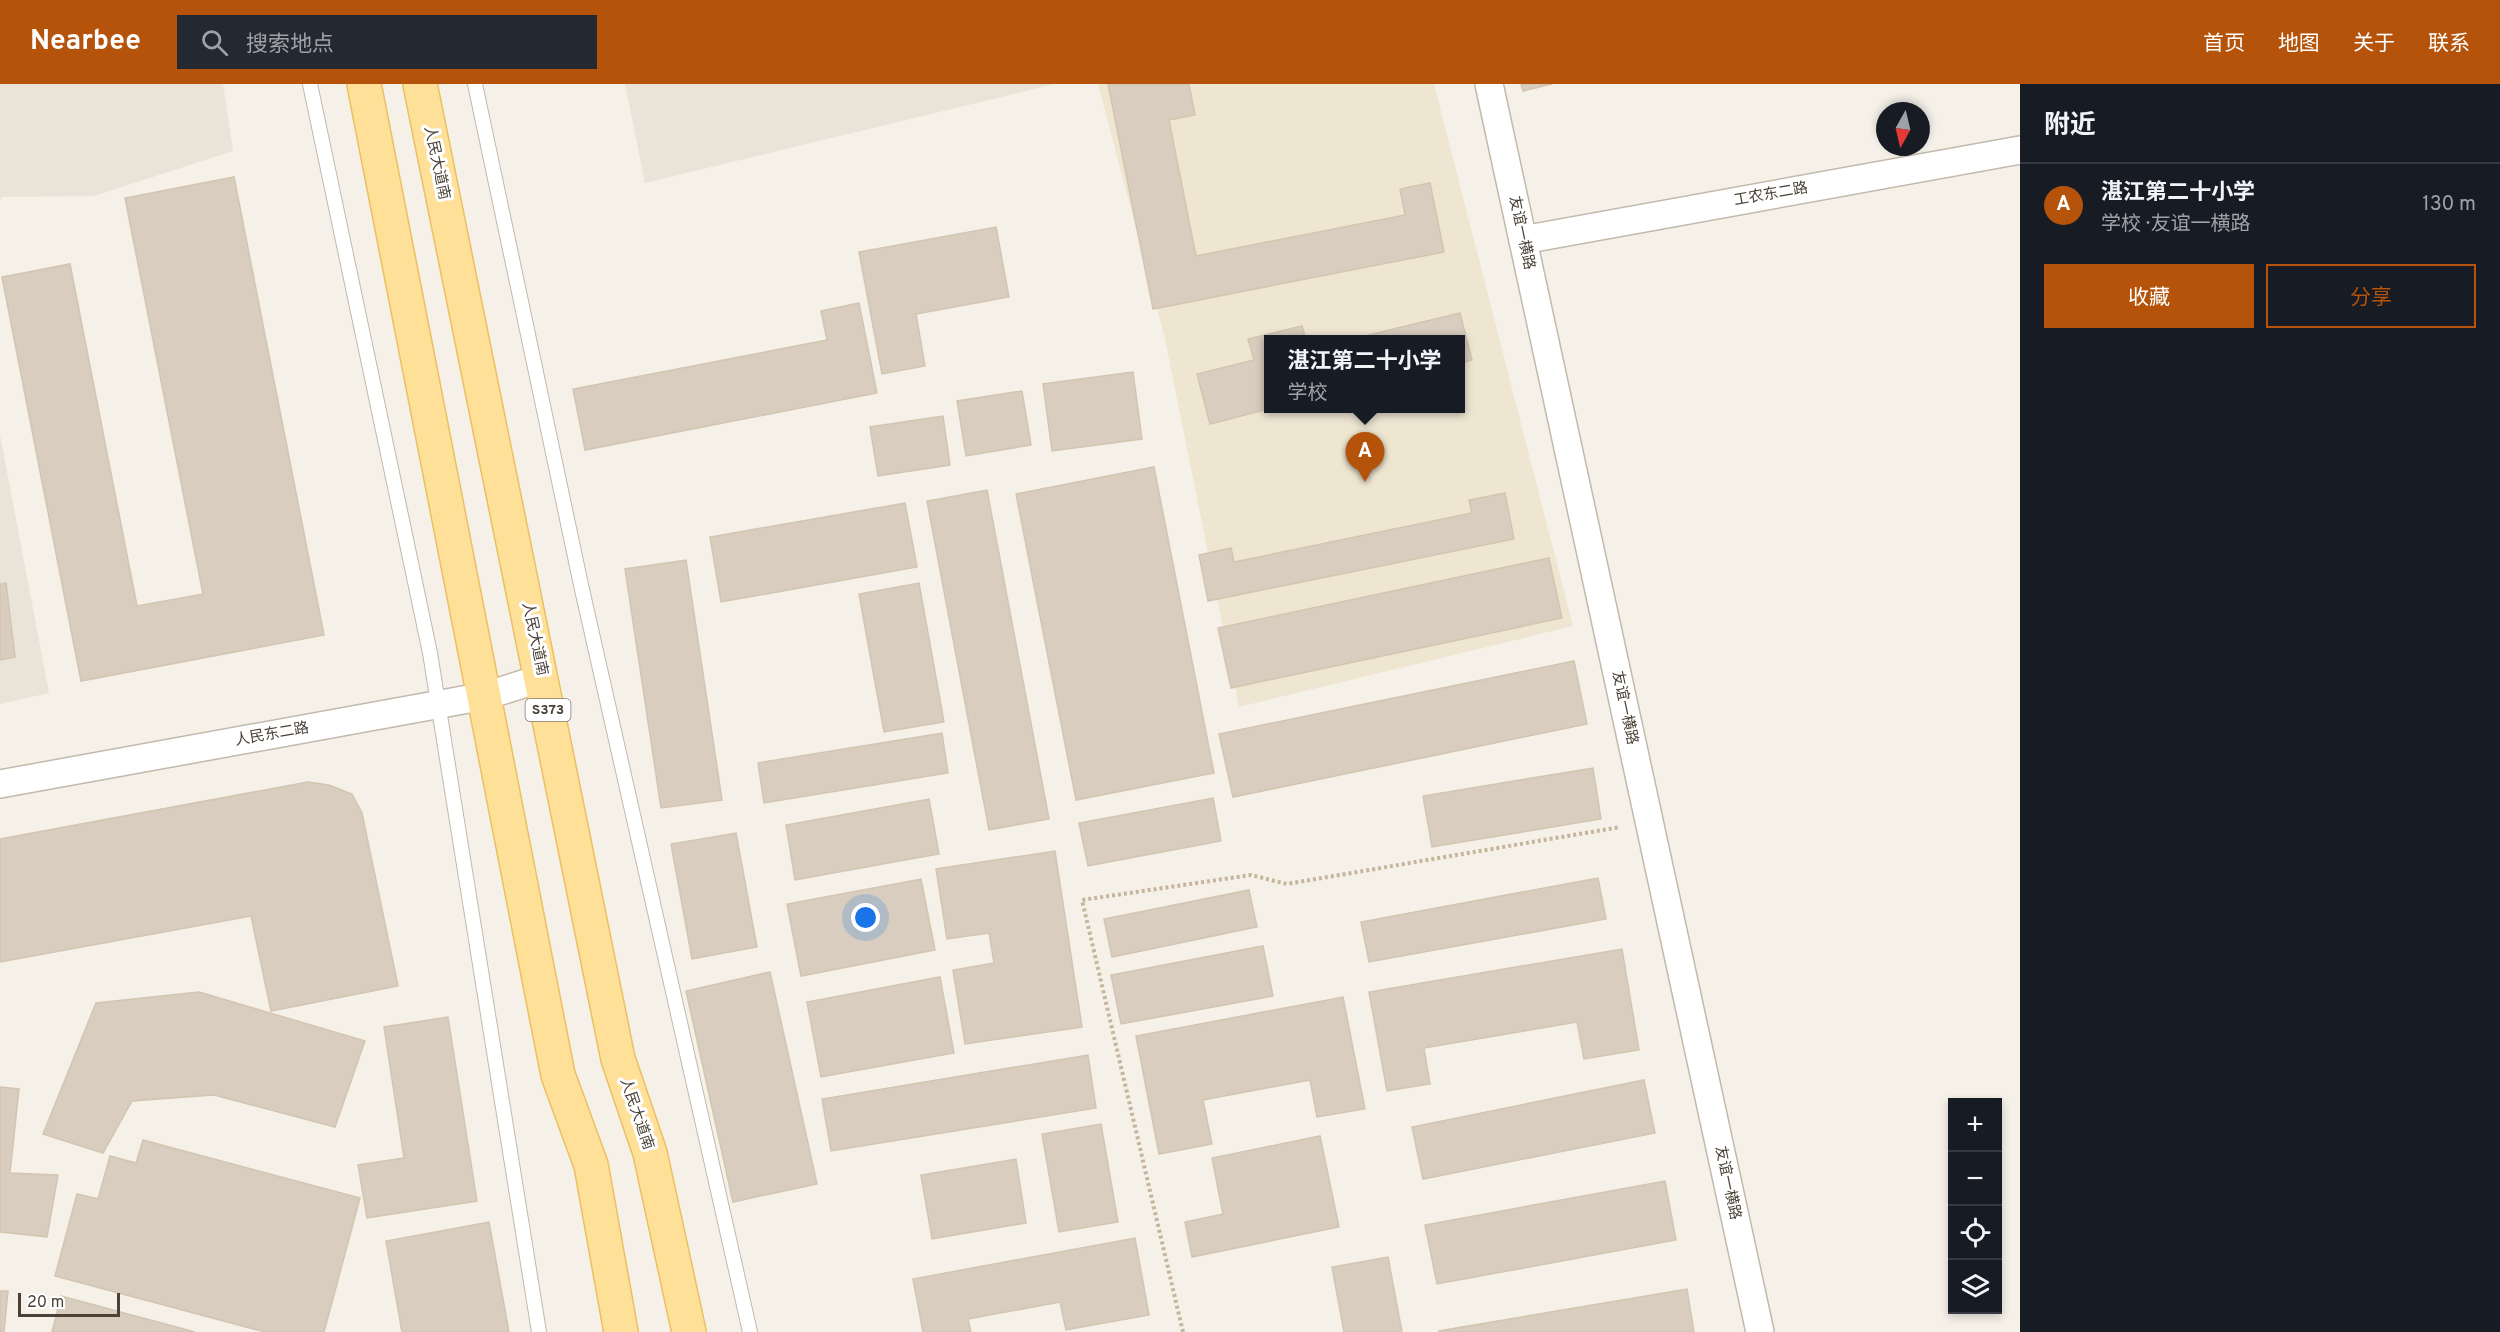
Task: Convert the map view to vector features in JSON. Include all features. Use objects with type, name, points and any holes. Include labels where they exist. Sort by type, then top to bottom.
[{"type":"main road","points":[[364,84],[558,1075],[591,1165],[621,1332]]},
{"type":"main road","name":"人民大道南","points":[[420,84],[618,1059],[650,1153],[689,1332]]},
{"type":"street","name":"友谊一横路","points":[[1489,84],[1760,1332]]},
{"type":"street","name":"工农东二路","points":[[1523,240],[2020,150]]},
{"type":"street","name":"人民东二路","points":[[0,784],[485,696],[542,678]]},
{"type":"lane","points":[[310,84],[430,653],[539,1332]]},
{"type":"lane","points":[[475,84],[584,597],[750,1332]]},
{"type":"path","points":[[1183,1332],[1082,900],[1251,875],[1287,884],[1649,823]]},
{"type":"shaded area","points":[[0,84],[223,84],[233,151],[94,196],[2,197],[0,200]]},
{"type":"shaded area","points":[[625,84],[1055,84],[645,183]]},
{"type":"shaded area","points":[[1098,84],[1434,84],[1573,626],[1239,707],[1165,339]]},
{"type":"shaded area","points":[[0,435],[49,693],[0,704]]},
{"type":"building","points":[[1108,84],[1189,84],[1195,115],[1169,120],[1196,256],[1405,215],[1400,189],[1430,183],[1444,252],[1153,309]]},
{"type":"building","points":[[1521,84],[1552,84],[1523,91]]},
{"type":"building","points":[[234,177],[324,635],[81,681],[2,277],[70,264],[137,606],[203,594],[125,198]]},
{"type":"building","points":[[996,227],[1009,297],[916,314],[925,366],[882,374],[859,252]]},
{"type":"building","points":[[859,303],[877,393],[585,450],[573,389],[827,340],[821,311]]},
{"type":"building","points":[[1460,313],[1472,360],[1465,362],[1465,335],[1369,335]]},
{"type":"building","points":[[1302,326],[1305,335],[1265,335]]},
{"type":"building","points":[[1264,335],[1264,410],[1210,424],[1197,374],[1254,360],[1248,339]]},
{"type":"building","points":[[1133,372],[1142,439],[1052,451],[1043,384]]},
{"type":"building","points":[[1022,391],[1031,445],[966,456],[957,401]]},
{"type":"building","points":[[943,416],[950,465],[878,476],[870,427]]},
{"type":"building","points":[[1154,467],[1214,773],[1076,800],[1016,494]]},
{"type":"building","points":[[987,490],[1049,819],[989,830],[927,501]]},
{"type":"building","points":[[1505,493],[1514,539],[1208,601],[1199,555],[1231,548],[1234,562],[1472,513],[1469,500]]},
{"type":"building","points":[[905,503],[917,567],[721,602],[710,537]]},
{"type":"building","points":[[1549,558],[1562,618],[1231,688],[1218,628]]},
{"type":"building","points":[[686,560],[722,800],[661,808],[625,569]]},
{"type":"building","points":[[6,583],[15,657],[0,660],[0,584]]},
{"type":"building","points":[[919,583],[944,722],[884,732],[859,594]]},
{"type":"building","points":[[1574,661],[1587,724],[1233,797],[1219,734]]},
{"type":"building","points":[[942,733],[948,773],[764,803],[758,763]]},
{"type":"building","points":[[1593,768],[1601,819],[1432,847],[1423,796]]},
{"type":"building","points":[[308,782],[329,785],[352,794],[362,813],[398,986],[271,1011],[251,916],[0,962],[0,839]]},
{"type":"building","points":[[1213,798],[1221,841],[1088,866],[1079,823]]},
{"type":"building","points":[[929,799],[939,854],[795,880],[786,825]]},
{"type":"building","points":[[736,833],[757,947],[692,959],[671,844]]},
{"type":"building","points":[[1055,851],[1082,1027],[965,1044],[953,970],[994,963],[989,933],[947,939],[936,869]]},
{"type":"building","points":[[1598,878],[1606,919],[1369,962],[1361,922]]},
{"type":"building","points":[[921,879],[935,950],[801,976],[787,904]]},
{"type":"building","points":[[1249,890],[1257,927],[1112,957],[1104,919]]},
{"type":"building","points":[[1263,946],[1273,996],[1121,1024],[1111,975]]},
{"type":"building","points":[[1622,949],[1639,1050],[1584,1059],[1577,1022],[1424,1048],[1430,1084],[1387,1091],[1369,992]]},
{"type":"building","points":[[770,972],[817,1184],[733,1202],[686,991]]},
{"type":"building","points":[[940,977],[954,1053],[821,1077],[807,1002]]},
{"type":"building","points":[[199,992],[365,1041],[335,1127],[214,1095],[132,1101],[103,1153],[43,1134],[96,1003]]},
{"type":"building","points":[[1343,997],[1365,1109],[1317,1117],[1310,1080],[1203,1100],[1212,1144],[1159,1154],[1136,1036]]},
{"type":"building","points":[[448,1017],[477,1201],[367,1218],[358,1165],[404,1158],[384,1027]]},
{"type":"building","points":[[1088,1055],[1096,1108],[831,1151],[822,1099]]},
{"type":"building","points":[[1644,1080],[1655,1133],[1423,1179],[1412,1127]]},
{"type":"building","points":[[0,1087],[19,1089],[10,1173],[58,1175],[47,1237],[0,1232]]},
{"type":"building","points":[[1101,1124],[1118,1222],[1059,1232],[1042,1134]]},
{"type":"building","points":[[1320,1136],[1339,1227],[1192,1257],[1185,1222],[1223,1214],[1212,1158]]},
{"type":"building","points":[[143,1140],[360,1198],[324,1332],[265,1332],[55,1276],[77,1194],[98,1199],[110,1156],[136,1163]]},
{"type":"building","points":[[1016,1159],[1026,1223],[932,1239],[921,1175]]},
{"type":"building","points":[[1665,1181],[1676,1240],[1437,1284],[1425,1225]]},
{"type":"building","points":[[489,1222],[509,1332],[402,1332],[386,1241]]},
{"type":"building","points":[[1135,1238],[1149,1315],[1066,1330],[1060,1302],[968,1319],[971,1332],[923,1332],[913,1279]]},
{"type":"building","points":[[1388,1257],[1402,1332],[1344,1332],[1332,1267]]},
{"type":"building","points":[[1687,1289],[1694,1332],[1439,1332],[1439,1331]]},
{"type":"building","points":[[0,1291],[8,1291],[4,1332],[0,1332]]},
{"type":"building","points":[[61,1296],[195,1332],[52,1332]]},
{"type":"place","name":"湛江第二十小学","points":[[1365,482]]}]
